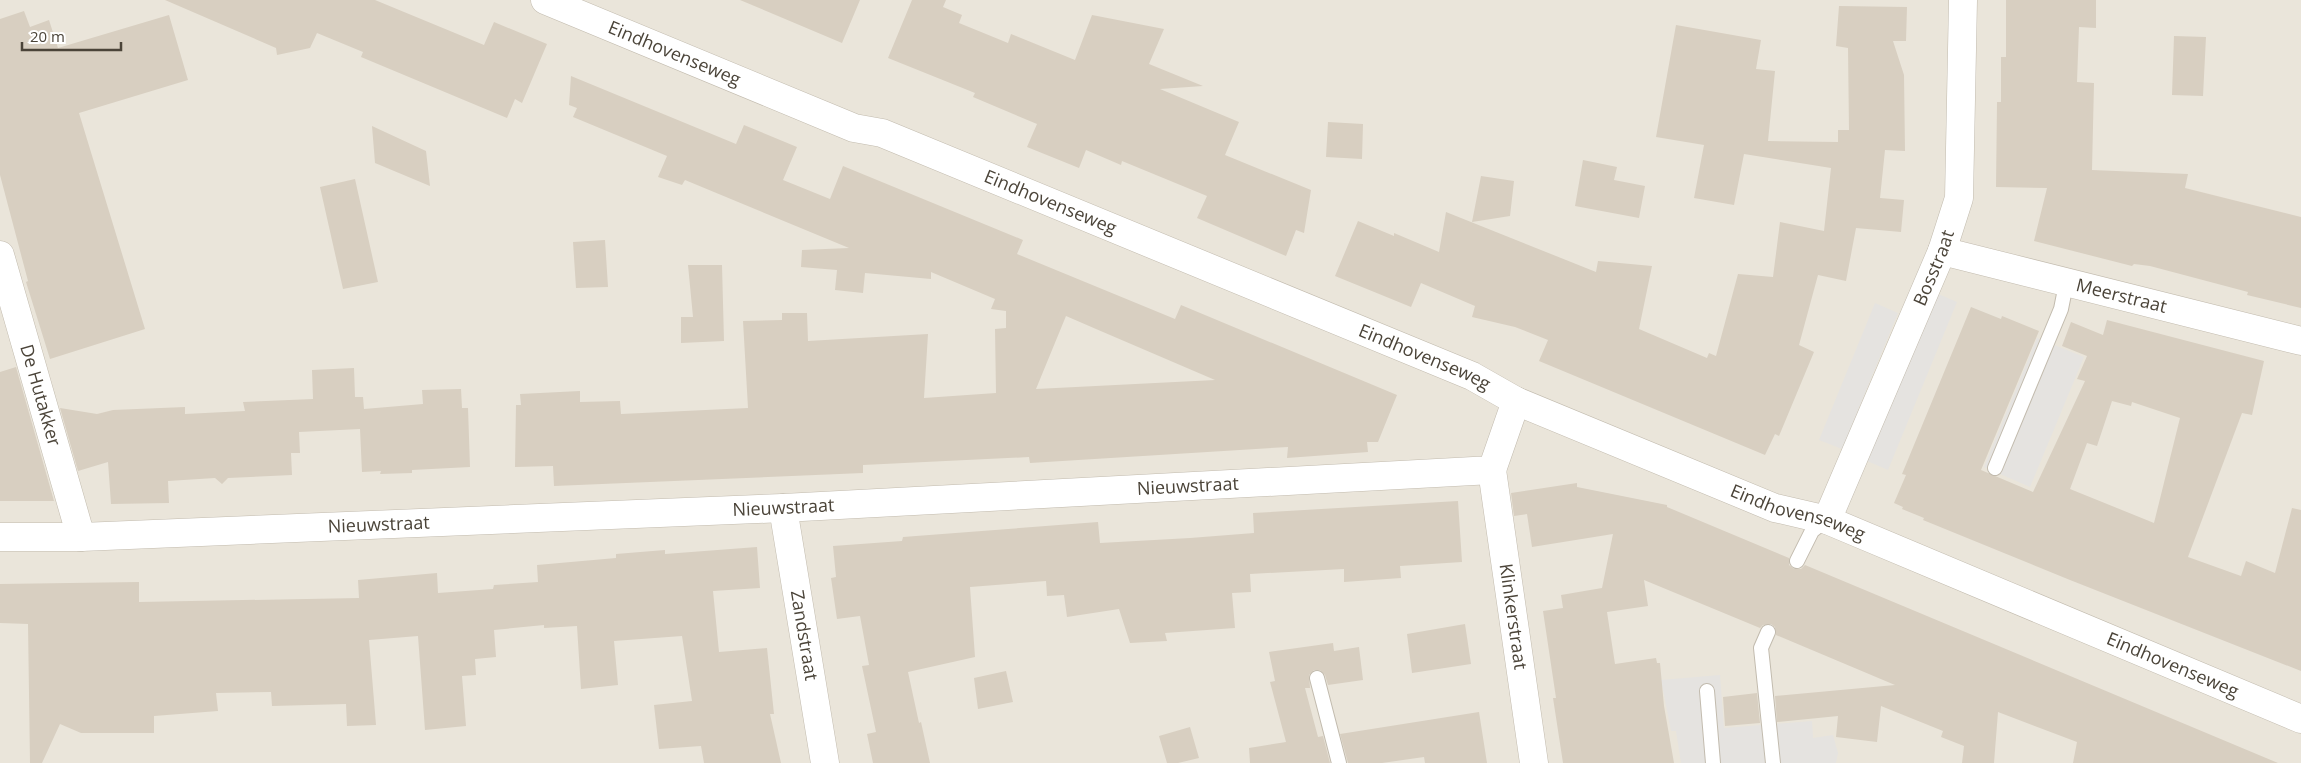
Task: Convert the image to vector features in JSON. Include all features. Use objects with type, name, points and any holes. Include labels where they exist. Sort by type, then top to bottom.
[{"type":"street","name":"Eindhovenseweg","points":[[545,0],[854,128],[882,133],[1116,228],[1472,376],[1516,401],[1775,508],[1827,520],[2301,719]]},
{"type":"street","name":"Bosstraat","points":[[1827,520],[1942,251],[1959,198],[1963,0]]},
{"type":"street","name":"Meerstraat","points":[[1942,251],[2066,284],[2301,341]]},
{"type":"street","name":"De Hutakker","points":[[0,255],[81,537]]},
{"type":"street","points":[[1492,470],[1516,401]]},
{"type":"street","name":"Nieuwstraat","points":[[0,537],[81,537],[782,508],[1492,470]]},
{"type":"street","name":"Klinkerstraat","points":[[1492,470],[1534,763]]},
{"type":"street","name":"Zandstraat","points":[[782,508],[825,763]]},
{"type":"lane","points":[[1995,468],[2061,309],[2066,284]]},
{"type":"lane","points":[[1797,561],[1812,531],[1827,520]]},
{"type":"lane","points":[[1768,632],[1761,648],[1773,763]]},
{"type":"lane","points":[[1317,678],[1339,763]]},
{"type":"lane","points":[[1707,690],[1713,763]]},
{"type":"shaded area","points":[[0,0],[2301,0],[2301,763],[0,763]]},
{"type":"shaded area","points":[[1936,293],[1957,302],[1888,470],[1867,461]]},
{"type":"shaded area","points":[[1875,303],[1898,313],[1842,449],[1819,440]]},
{"type":"shaded area","points":[[2037,338],[2084,357],[2030,487],[1984,467]]},
{"type":"shaded area","points":[[1720,675],[1724,728],[1812,721],[1813,738],[1833,735],[1838,753],[1836,763],[1681,763],[1676,731],[1671,731],[1661,680]]},
{"type":"building","points":[[165,0],[375,0],[484,45],[494,22],[547,44],[522,103],[515,99],[507,118],[361,57],[363,52],[317,33],[310,48],[277,55],[276,48]]},
{"type":"building","points":[[740,0],[860,0],[842,43]]},
{"type":"building","points":[[912,0],[946,0],[943,7],[962,15],[959,23],[1008,43],[1011,34],[1075,60],[1092,15],[1164,29],[1149,64],[1203,86],[1160,89],[1239,122],[1225,155],[1311,190],[1304,233],[1296,230],[1286,256],[1197,218],[1207,196],[1122,161],[1121,165],[1086,150],[1079,168],[1027,147],[1037,124],[973,97],[975,93],[888,58]]},
{"type":"building","points":[[2006,0],[2096,0],[2096,28],[2079,27],[2077,82],[2094,83],[2092,170],[2188,174],[2185,188],[2301,217],[2301,308],[2247,295],[2248,292],[2150,266],[2134,264],[2132,266],[2034,241],[2047,188],[1996,187],[1997,102],[2001,102],[2001,57],[2006,57]]},
{"type":"building","points":[[1839,6],[1907,7],[1906,41],[1893,41],[1904,75],[1905,151],[1885,150],[1880,198],[1904,200],[1901,232],[1856,228],[1846,281],[1818,275],[1799,345],[1814,352],[1779,436],[1775,434],[1765,455],[1539,361],[1548,340],[1515,327],[1472,317],[1475,306],[1421,283],[1411,307],[1335,276],[1358,221],[1394,236],[1394,233],[1439,252],[1446,212],[1596,272],[1598,261],[1652,266],[1639,329],[1707,358],[1709,353],[1716,356],[1738,274],[1773,277],[1780,222],[1824,231],[1831,168],[1744,154],[1734,205],[1694,198],[1704,145],[1656,137],[1676,25],[1761,40],[1756,69],[1775,71],[1768,141],[1838,142],[1838,130],[1849,130],[1848,48],[1836,46]]},
{"type":"building","points":[[24,11],[30,27],[49,20],[58,48],[169,15],[188,80],[79,113],[145,329],[50,359],[26,282],[28,281],[0,175],[0,19]]},
{"type":"building","points":[[2174,36],[2206,37],[2203,96],[2172,95]]},
{"type":"building","points":[[571,76],[736,144],[744,125],[797,147],[783,180],[830,199],[843,166],[1023,240],[1017,254],[1175,319],[1181,305],[1397,395],[1378,442],[1367,442],[1368,452],[1287,458],[1288,447],[1030,463],[1029,457],[863,465],[863,473],[554,486],[553,466],[515,467],[516,405],[521,405],[520,394],[580,391],[580,402],[620,401],[621,414],[748,408],[743,321],[782,320],[782,313],[807,313],[808,341],[928,334],[924,398],[996,393],[995,329],[1006,328],[1006,311],[991,309],[995,299],[931,272],[931,279],[865,273],[863,293],[835,290],[837,270],[801,267],[802,250],[849,248],[685,180],[682,185],[658,177],[667,156],[573,117],[577,108],[569,105]],"holes":[[[1066,316],[1215,380],[1036,389]]]},
{"type":"building","points":[[1328,122],[1363,124],[1362,159],[1326,157]]},
{"type":"building","points":[[372,126],[426,151],[430,186],[375,163]]},
{"type":"building","points":[[1583,160],[1617,167],[1614,180],[1645,186],[1639,218],[1575,206]]},
{"type":"building","points":[[1481,176],[1514,181],[1510,216],[1472,222]]},
{"type":"building","points":[[355,179],[378,282],[343,289],[320,187]]},
{"type":"building","points":[[605,240],[608,287],[576,288],[573,242]]},
{"type":"building","points":[[688,265],[722,265],[724,341],[681,343],[681,317],[693,317]]},
{"type":"building","points":[[1971,307],[2001,319],[2002,316],[2039,331],[1981,470],[2033,492],[2085,381],[2077,379],[2087,356],[2062,346],[2071,322],[2103,335],[2107,320],[2264,361],[2252,415],[2242,413],[2188,557],[2241,576],[2246,561],[2275,573],[2292,508],[2301,510],[2301,671],[1923,520],[1924,518],[1902,509],[1903,507],[1894,503],[1906,475],[1902,474]],"holes":[[[2112,401],[2131,406],[2132,402],[2180,418],[2154,523],[2070,489],[2087,443],[2097,446]]]},
{"type":"building","points":[[16,367],[54,501],[0,501],[0,372]]},
{"type":"building","points":[[354,368],[355,397],[363,397],[364,409],[423,404],[422,390],[461,389],[462,408],[468,408],[470,467],[412,470],[412,473],[380,474],[381,471],[362,472],[360,429],[299,432],[300,453],[291,453],[292,475],[228,478],[222,484],[215,478],[168,481],[169,503],[111,504],[108,462],[78,471],[60,408],[97,414],[113,410],[185,407],[185,414],[245,411],[243,402],[313,399],[312,370]]},
{"type":"building","points":[[1577,483],[1577,487],[1667,505],[1667,507],[1789,558],[1789,565],[1794,569],[1801,569],[1805,565],[2278,763],[2073,763],[2077,742],[1998,712],[1994,763],[1962,763],[1964,746],[1941,737],[1943,731],[1881,706],[1877,742],[1836,737],[1838,716],[1777,722],[1775,696],[1895,685],[1776,635],[1775,627],[1771,624],[1763,625],[1760,628],[1644,580],[1648,606],[1607,612],[1615,664],[1656,658],[1657,663],[1660,663],[1664,706],[1674,763],[1563,763],[1553,698],[1556,698],[1543,611],[1563,608],[1561,595],[1602,588],[1613,534],[1532,547],[1527,514],[1514,516],[1511,493]]},
{"type":"building","points":[[1458,501],[1462,562],[1400,566],[1401,578],[1344,582],[1344,569],[1250,574],[1251,592],[1232,593],[1235,628],[1165,633],[1167,641],[1130,643],[1119,609],[1067,617],[1064,595],[1047,596],[1046,581],[970,587],[975,657],[908,672],[930,763],[873,763],[867,734],[876,732],[862,666],[869,665],[860,616],[837,619],[831,578],[836,577],[833,546],[902,541],[903,537],[1098,522],[1100,543],[1190,538],[1254,533],[1253,513]]},
{"type":"building","points":[[757,547],[760,588],[713,591],[719,652],[767,648],[774,714],[770,714],[781,763],[704,763],[701,746],[659,749],[654,705],[692,701],[682,636],[614,641],[618,685],[581,689],[577,626],[544,628],[544,625],[494,630],[496,657],[475,659],[476,675],[462,676],[466,726],[425,730],[418,636],[369,640],[376,725],[347,726],[346,704],[272,706],[271,692],[216,693],[218,711],[154,716],[154,733],[81,733],[60,724],[42,763],[30,763],[28,624],[0,623],[0,584],[139,582],[139,602],[359,598],[358,580],[437,573],[438,593],[493,589],[494,585],[538,582],[537,565],[616,558],[616,554],[665,550],[665,554]]},
{"type":"building","points":[[1465,624],[1471,664],[1412,673],[1407,634]]},
{"type":"building","points":[[1333,643],[1334,651],[1359,647],[1363,680],[1328,685],[1325,675],[1320,670],[1314,670],[1309,675],[1310,688],[1305,688],[1318,737],[1323,736],[1330,763],[1250,763],[1249,748],[1286,742],[1270,682],[1275,681],[1269,652]]},
{"type":"building","points":[[1006,671],[1013,702],[978,709],[974,678]]},
{"type":"building","points":[[1757,693],[1760,723],[1725,726],[1723,697]]},
{"type":"building","points":[[1479,712],[1487,763],[1425,763],[1424,757],[1382,763],[1348,763],[1340,734]]},
{"type":"building","points":[[1190,727],[1199,758],[1178,763],[1167,763],[1159,736]]}]
